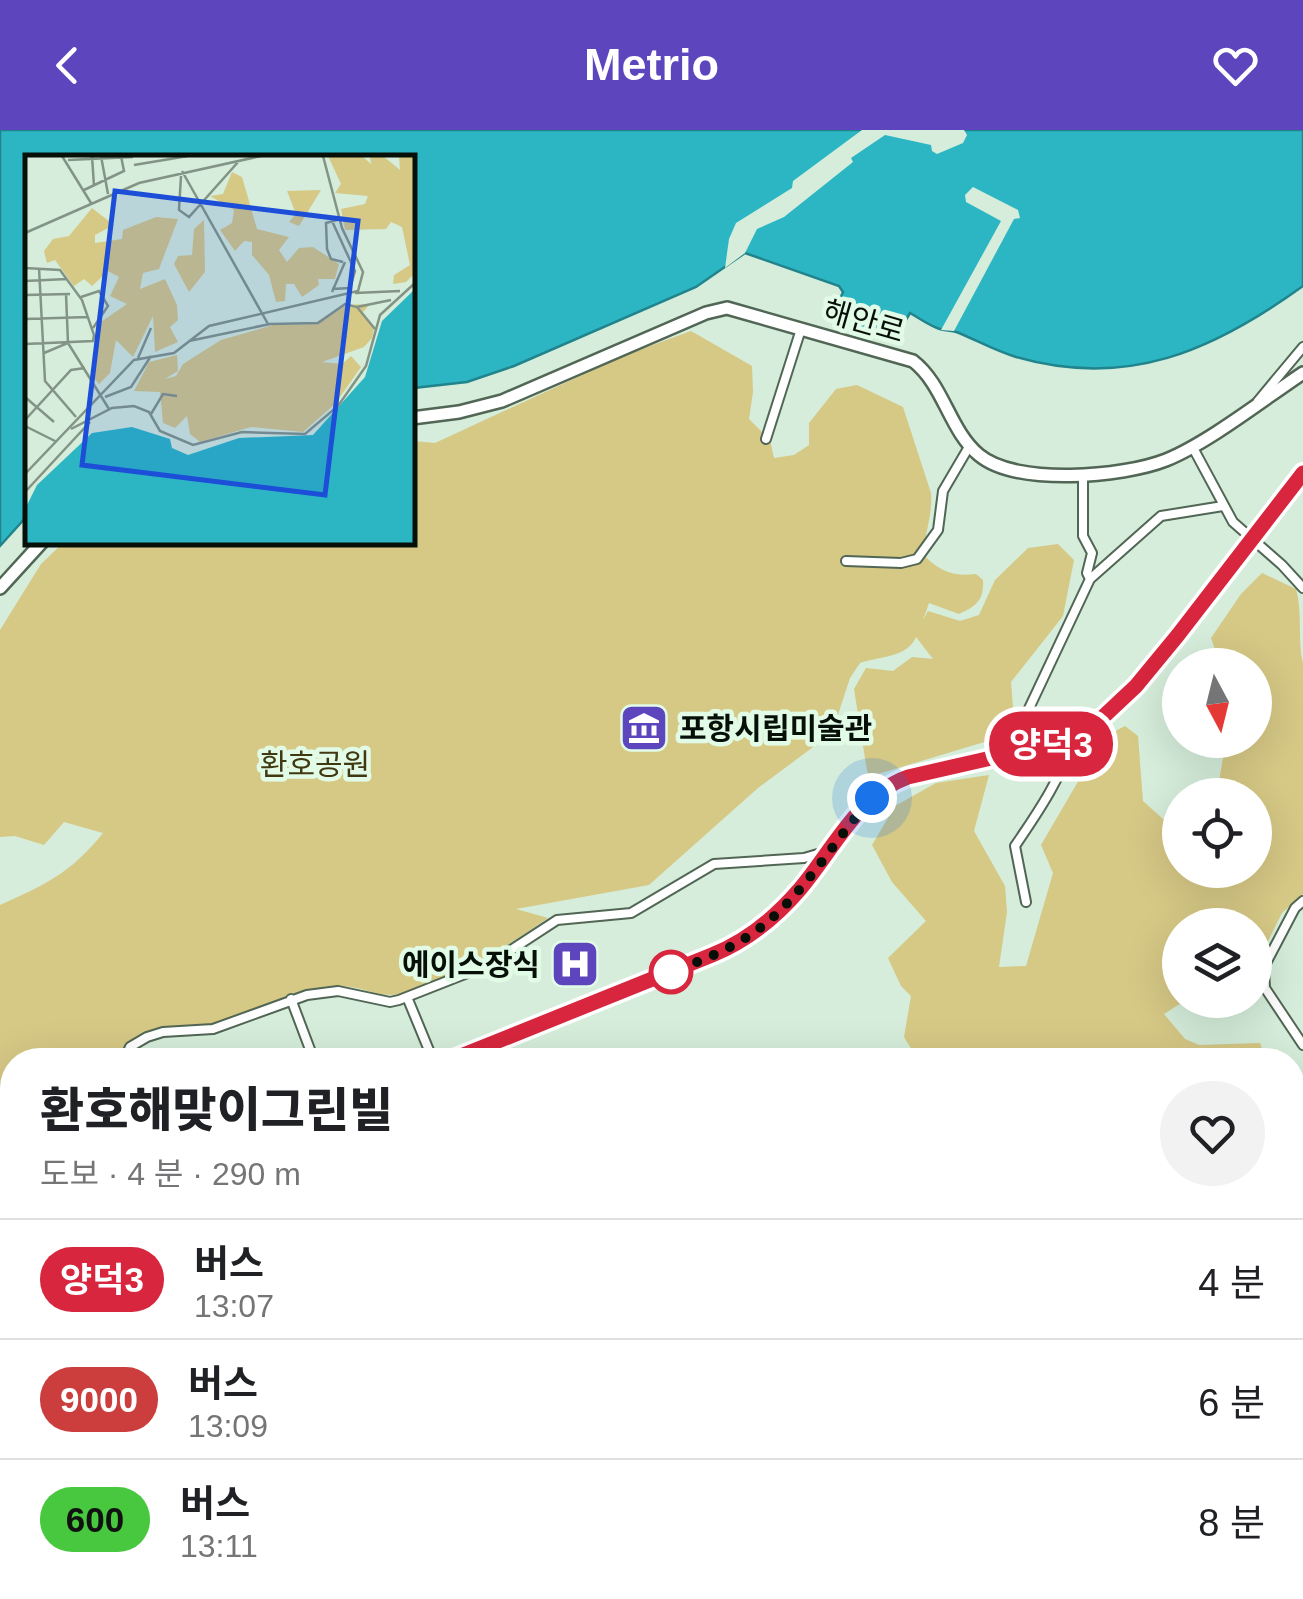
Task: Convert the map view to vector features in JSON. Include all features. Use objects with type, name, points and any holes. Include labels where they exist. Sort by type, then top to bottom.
[{"type":"main road","points":[[482,1048],[722,951],[758,930],[801,889],[865,806],[889,785],[1075,734],[1103,717],[1136,686],[1303,474]]},
{"type":"street","name":"해안로","points":[[415,418],[488,406],[713,310],[740,310],[913,361],[926,374],[970,445],[991,463],[1046,477],[1152,464],[1192,446],[1303,373]]},
{"type":"street","points":[[766,439],[801,329]]},
{"type":"street","name":"해안로","points":[[1255,405],[1303,346]]},
{"type":"street","points":[[846,560],[902,563],[917,558],[938,530],[946,485],[970,445]]},
{"type":"street","points":[[1192,446],[1234,522],[1303,588]]},
{"type":"street","points":[[1083,474],[1082,536],[1092,554],[1087,573],[1090,579]]},
{"type":"street","points":[[1008,754],[1090,579],[1161,516],[1223,506]]},
{"type":"street","points":[[0,588],[39,545]]},
{"type":"street","points":[[1026,902],[1015,846],[1033,824],[1066,762],[1075,734]]},
{"type":"street","points":[[130,1048],[164,1032],[213,1030],[291,1000],[331,991],[390,1002],[408,998],[488,965],[558,920],[631,913],[708,866],[788,859],[830,850]]},
{"type":"street","points":[[788,859],[802,868],[801,889]]},
{"type":"street","points":[[1299,904],[1303,916]]},
{"type":"street","points":[[1299,904],[1264,967],[1264,978],[1265,988],[1303,1045]]},
{"type":"street","points":[[408,998],[428,1048]]},
{"type":"street","points":[[291,1000],[309,1048]]},
{"type":"street","points":[[489,1048],[492,1044]]},
{"type":"green space","name":"환호공원","points":[[691,331],[752,366],[749,419],[770,440],[774,458],[794,455],[809,445],[809,423],[836,389],[857,385],[903,407],[931,493],[923,554],[947,572],[976,574],[983,580],[981,597],[970,608],[959,614],[929,603],[923,620],[928,611],[960,621],[979,615],[995,580],[1028,548],[1058,544],[1074,560],[1063,616],[1011,682],[1014,721],[1001,737],[868,777],[854,689],[866,668],[893,671],[912,657],[933,659],[916,637],[900,653],[860,663],[850,678],[832,733],[758,788],[649,885],[516,909],[548,918],[500,950],[431,985],[390,995],[349,987],[321,988],[287,997],[223,1024],[146,1032],[126,1048],[0,1048],[0,905],[56,876],[103,833],[64,822],[44,845],[15,836],[0,837],[0,630],[41,564],[61,545],[415,545],[415,441],[435,443],[623,356]]},
{"type":"green space","points":[[1262,573],[1296,589],[1303,664],[1303,894],[1282,913],[1272,933],[1272,908],[1162,908],[1162,1018],[1167,1018],[1185,1039],[1199,1045],[1260,1043],[1262,1048],[911,1048],[904,1037],[911,996],[901,986],[888,958],[926,921],[892,882],[872,845],[895,806],[936,783],[989,775],[974,831],[1005,886],[1007,912],[999,967],[1026,966],[1053,873],[1041,845],[1104,737],[1125,726],[1138,736],[1143,801],[1162,818],[1162,888],[1272,888],[1272,778],[1220,778],[1223,758],[1272,758],[1272,648],[1214,648],[1211,638],[1241,594]]},
{"type":"water","points":[[0,130],[1303,130],[1303,286],[1236,329],[1167,358],[1095,369],[1057,366],[1016,357],[937,328],[910,313],[894,340],[860,334],[834,314],[843,292],[839,286],[745,253],[696,287],[514,366],[467,382],[415,388],[415,155],[25,155],[25,518],[0,546]]},
{"type":"pier","points":[[862,130],[964,130],[967,135],[963,143],[937,154],[931,145],[885,135],[851,158],[853,162],[784,217],[757,229],[745,253],[725,268],[729,239],[736,223],[792,188],[793,181]]},
{"type":"pier","points":[[973,187],[1018,210],[1020,218],[1014,219],[954,331],[941,330],[1001,221],[966,202],[965,195]]},
{"type":"bus line","name":"양덕3","points":[[481,1048],[712,955],[747,937],[791,900],[865,806],[889,785],[908,777],[1048,745],[1095,723],[1126,697],[1162,654],[1303,473]]},
{"type":"place","name":"포항시립미술관","points":[[644,728]]},
{"type":"place","name":"에이스장식","points":[[575,964]]},
{"type":"route","points":[[671,972],[659,977],[722,951],[781,910],[872,798]]}]
